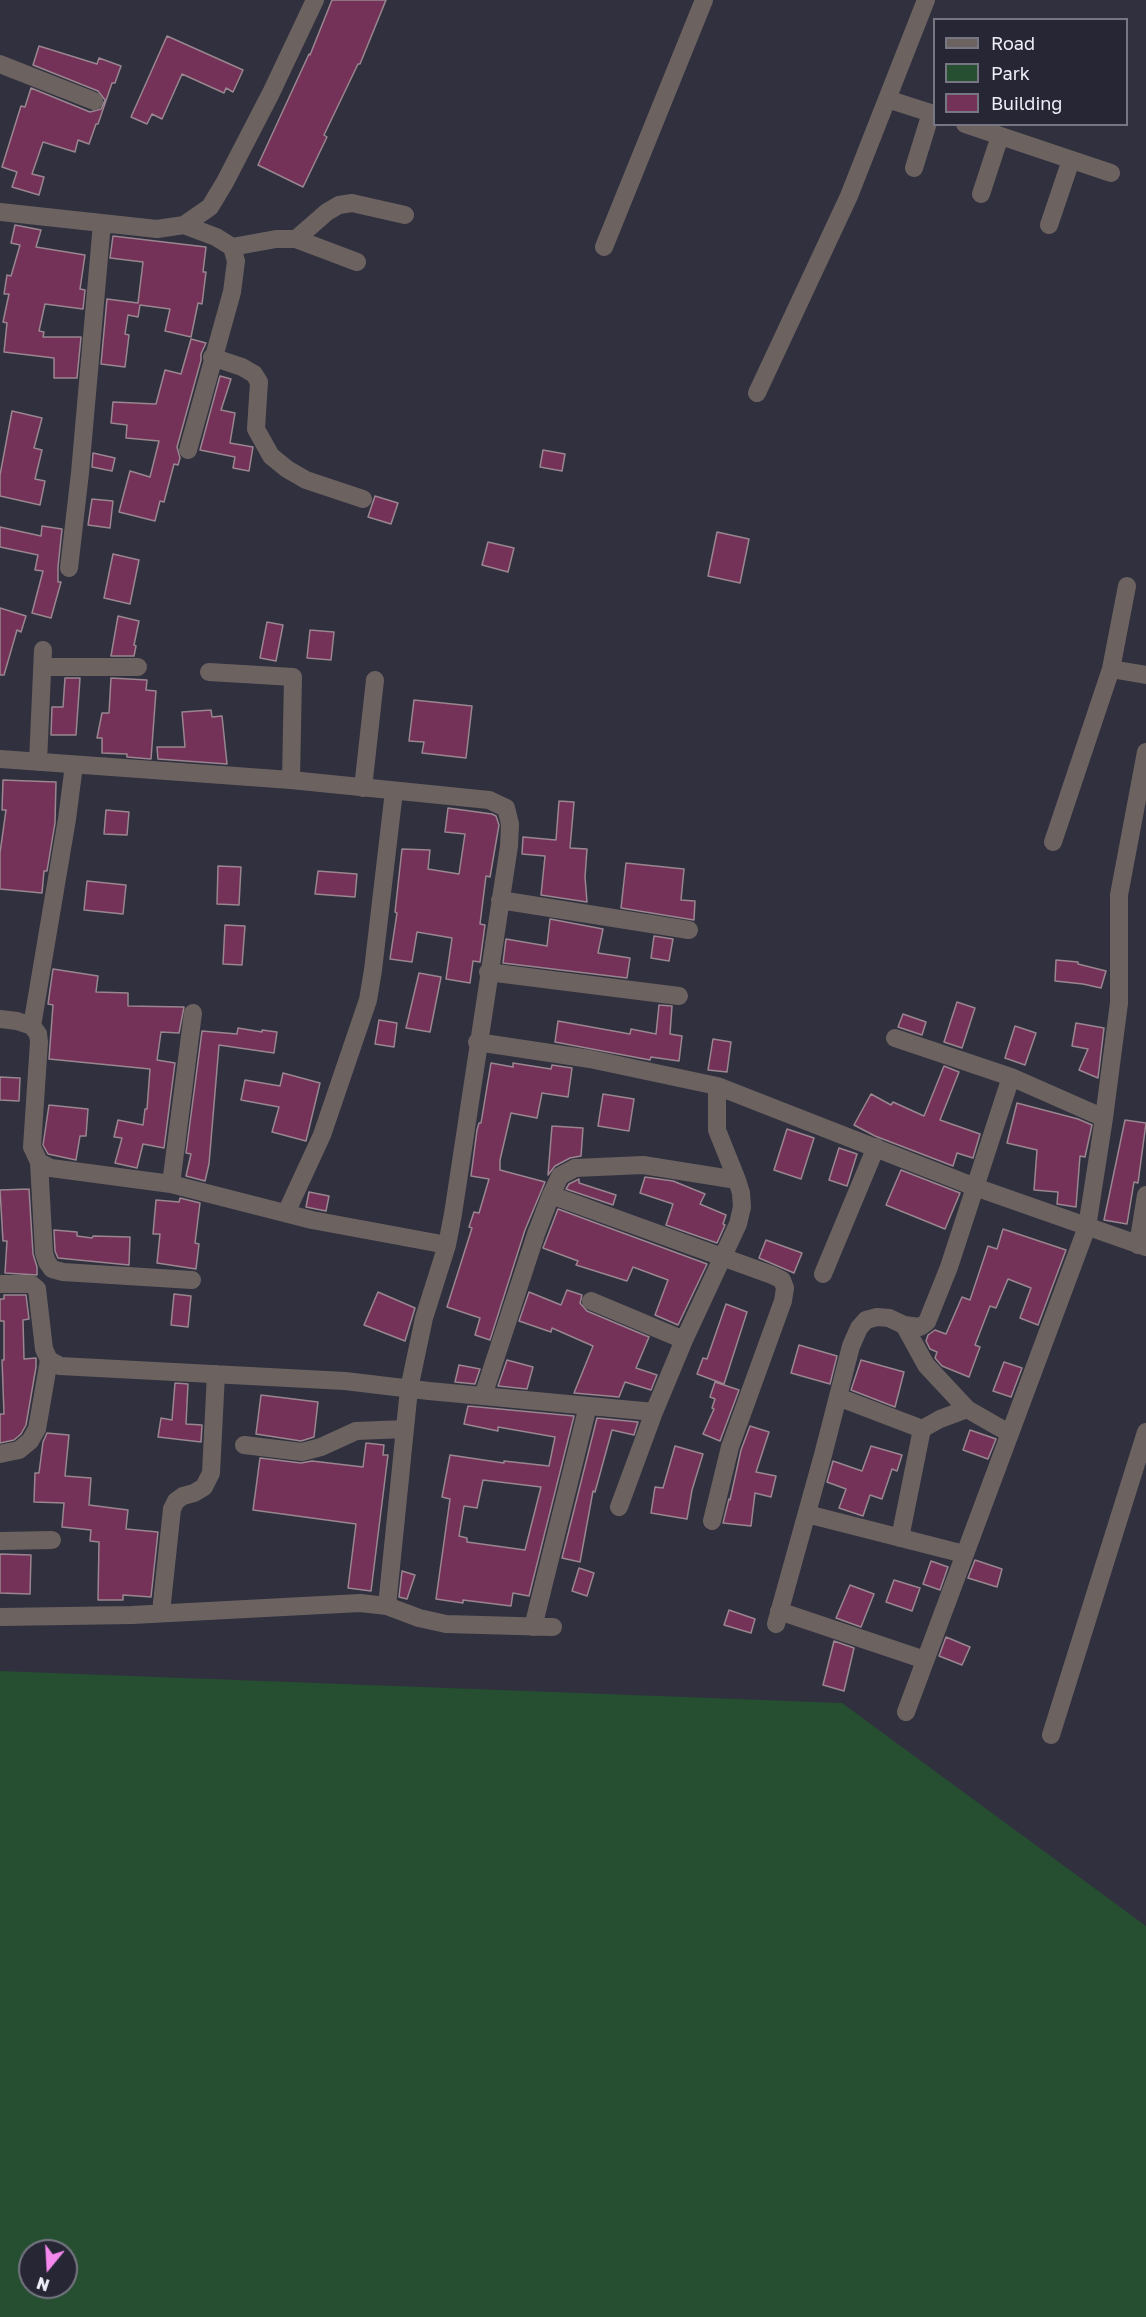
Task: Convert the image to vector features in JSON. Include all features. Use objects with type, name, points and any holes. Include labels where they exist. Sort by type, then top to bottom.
[{"type":"street","points":[[0,212],[157,229],[184,225],[210,207],[225,182],[315,0]]},
{"type":"street","points":[[604,247],[704,0]]},
{"type":"street","points":[[757,393],[849,196],[926,0]]},
{"type":"street","points":[[0,64],[94,101]]},
{"type":"street","points":[[887,99],[933,114],[914,168]]},
{"type":"street","points":[[971,126],[1111,173]]},
{"type":"street","points":[[981,194],[1000,136]]},
{"type":"street","points":[[1049,225],[1071,160]]},
{"type":"street","points":[[296,239],[327,212],[339,205],[352,203],[405,215]]},
{"type":"street","points":[[69,568],[80,473],[102,223]]},
{"type":"street","points":[[184,225],[216,237],[232,247],[236,261],[232,292],[212,357],[188,450]]},
{"type":"street","points":[[232,247],[276,239],[296,239],[357,262]]},
{"type":"street","points":[[212,357],[242,367],[254,374],[260,382],[256,429],[271,456],[287,470],[306,480],[363,499]]},
{"type":"street","points":[[1053,842],[1111,669],[1127,586]]},
{"type":"street","points":[[38,762],[43,658],[138,667]]},
{"type":"street","points":[[1111,669],[1146,675]]},
{"type":"street","points":[[209,672],[293,677],[291,780]]},
{"type":"street","points":[[363,788],[375,680]]},
{"type":"street","points":[[906,1712],[1087,1227],[1119,1003],[1119,895],[1146,752]]},
{"type":"street","points":[[0,759],[291,780],[489,800],[506,808],[510,824],[509,846],[447,1245],[424,1318],[409,1389],[387,1606]]},
{"type":"street","points":[[32,1026],[74,765]]},
{"type":"street","points":[[286,1213],[322,1135],[368,1000],[394,791]]},
{"type":"street","points":[[500,900],[689,930]]},
{"type":"street","points":[[488,972],[680,996]]},
{"type":"street","points":[[171,1184],[193,1013]]},
{"type":"street","points":[[0,1019],[32,1026],[38,1034],[32,1147],[39,1162],[46,1262],[52,1269],[63,1272],[192,1280]]},
{"type":"street","points":[[894,1038],[1011,1077],[1104,1118]]},
{"type":"street","points":[[477,1042],[590,1059],[717,1086],[975,1186],[1142,1246],[1146,1195]]},
{"type":"street","points":[[925,1660],[778,1617],[851,1346],[859,1328],[866,1320],[877,1317],[889,1318],[904,1326],[920,1327],[927,1322],[949,1267],[1011,1077]]},
{"type":"street","points":[[619,1507],[654,1412],[684,1340],[738,1224],[742,1207],[737,1180],[717,1130],[717,1086]]},
{"type":"street","points":[[823,1274],[876,1148]]},
{"type":"street","points":[[39,1162],[51,1168],[171,1184],[286,1213],[447,1245]]},
{"type":"street","points":[[483,1396],[550,1195],[560,1176],[575,1168],[643,1165],[737,1180]]},
{"type":"street","points":[[550,1195],[782,1280],[785,1288],[783,1301],[730,1447],[712,1521]]},
{"type":"street","points":[[0,1284],[31,1284],[37,1290],[44,1349],[49,1360],[37,1429],[30,1441],[19,1449],[0,1454]]},
{"type":"street","points":[[591,1301],[684,1340]]},
{"type":"street","points":[[904,1326],[926,1365],[967,1409],[1009,1432]]},
{"type":"street","points":[[49,1360],[60,1366],[345,1380],[409,1389],[654,1412]]},
{"type":"street","points":[[161,1612],[172,1509],[176,1501],[183,1496],[204,1487],[211,1473],[216,1374]]},
{"type":"street","points":[[838,1397],[922,1429]]},
{"type":"street","points":[[533,1627],[588,1406]]},
{"type":"street","points":[[900,1538],[922,1429],[940,1419],[967,1409]]},
{"type":"street","points":[[244,1445],[302,1452],[321,1447],[356,1431],[405,1429]]},
{"type":"street","points":[[1051,1736],[1146,1432]]},
{"type":"street","points":[[807,1514],[964,1554]]},
{"type":"street","points":[[0,1541],[52,1540]]},
{"type":"street","points":[[0,1617],[132,1614],[360,1603],[387,1606],[419,1618],[446,1624],[553,1627]]},
{"type":"green space","points":[[0,1671],[842,1703],[1146,1926],[1146,2317],[0,2317]]},
{"type":"building","points":[[332,0],[386,0],[360,64],[324,135],[327,137],[303,187],[258,165],[310,55]]},
{"type":"building","points":[[167,36],[243,70],[233,92],[226,88],[224,93],[182,74],[162,119],[152,114],[147,124],[131,117]]},
{"type":"building","points":[[39,46],[97,64],[99,58],[121,66],[115,83],[112,83],[89,144],[78,140],[75,152],[43,142],[32,174],[44,177],[39,195],[12,187],[17,172],[2,167],[21,106],[25,107],[31,88],[90,112],[101,109],[105,100],[98,91],[33,65]]},
{"type":"building","points":[[15,225],[41,230],[36,247],[85,255],[80,289],[85,290],[83,309],[45,304],[39,331],[44,332],[43,337],[81,337],[77,378],[54,378],[54,358],[4,352],[7,323],[3,322],[9,294],[4,294],[7,275],[11,276],[20,245],[11,243]]},
{"type":"building","points":[[113,236],[206,247],[202,304],[198,303],[191,337],[165,331],[170,309],[140,305],[138,317],[128,315],[125,334],[129,335],[125,367],[101,364],[107,299],[138,303],[143,262],[110,258]]},
{"type":"building","points":[[191,339],[206,343],[201,354],[177,447],[180,458],[178,465],[174,464],[164,502],[160,501],[155,521],[119,512],[130,471],[150,477],[159,441],[126,438],[127,425],[111,423],[113,402],[156,404],[165,370],[181,374]]},
{"type":"building","points":[[220,376],[231,379],[221,410],[235,413],[230,443],[253,447],[249,471],[233,468],[235,457],[200,450]]},
{"type":"building","points":[[12,411],[42,418],[34,448],[42,450],[35,479],[45,481],[40,505],[0,496],[0,475]]},
{"type":"building","points":[[543,450],[565,454],[562,471],[540,467]]},
{"type":"building","points":[[93,453],[115,458],[112,471],[92,467]]},
{"type":"building","points":[[375,496],[398,503],[391,524],[368,517]]},
{"type":"building","points":[[92,499],[113,501],[110,528],[88,525]]},
{"type":"building","points":[[42,526],[62,529],[58,567],[58,582],[61,582],[51,618],[32,613],[43,571],[35,570],[38,555],[0,547],[0,527],[41,536]]},
{"type":"building","points":[[717,532],[749,539],[740,583],[708,576]]},
{"type":"building","points":[[488,542],[514,548],[508,572],[482,565]]},
{"type":"building","points":[[113,554],[139,560],[130,604],[104,598]]},
{"type":"building","points":[[0,608],[26,616],[21,632],[17,630],[4,675],[0,675]]},
{"type":"building","points":[[118,616],[139,621],[134,656],[111,656]]},
{"type":"building","points":[[267,622],[283,625],[276,661],[260,658]]},
{"type":"building","points":[[310,630],[334,632],[331,660],[307,658]]},
{"type":"building","points":[[65,678],[80,678],[76,735],[51,735],[52,707],[63,707]]},
{"type":"building","points":[[111,678],[147,680],[146,690],[156,691],[151,759],[127,757],[127,754],[102,753],[102,738],[97,738],[102,713],[109,713]]},
{"type":"building","points":[[414,700],[472,706],[466,758],[422,753],[424,742],[409,741]]},
{"type":"building","points":[[211,710],[212,717],[222,716],[227,764],[158,759],[157,747],[185,747],[182,712]]},
{"type":"building","points":[[3,780],[56,782],[55,823],[47,871],[44,871],[42,893],[0,889],[0,853],[6,810],[2,810]]},
{"type":"building","points":[[559,801],[574,802],[570,848],[587,849],[585,877],[587,902],[541,895],[545,856],[522,854],[523,837],[556,840]]},
{"type":"building","points":[[448,808],[492,814],[496,816],[499,825],[490,877],[486,876],[480,924],[485,925],[480,962],[473,961],[470,983],[446,979],[452,938],[417,932],[412,962],[390,959],[397,913],[395,912],[402,849],[430,850],[428,869],[459,874],[465,834],[445,832]]},
{"type":"building","points":[[106,810],[129,812],[127,835],[104,834]]},
{"type":"building","points":[[626,863],[684,869],[681,900],[695,901],[694,920],[621,908]]},
{"type":"building","points":[[218,866],[241,867],[239,905],[217,904]]},
{"type":"building","points":[[318,871],[357,874],[355,897],[315,894]]},
{"type":"building","points":[[87,881],[126,885],[123,914],[84,910]]},
{"type":"building","points":[[550,919],[603,929],[598,953],[630,958],[627,978],[503,963],[506,939],[547,946]]},
{"type":"building","points":[[225,925],[245,926],[242,965],[223,964]]},
{"type":"building","points":[[654,936],[673,939],[669,961],[651,958]]},
{"type":"building","points":[[1056,960],[1078,962],[1078,964],[1106,971],[1101,988],[1055,981]]},
{"type":"building","points":[[53,969],[98,976],[96,992],[128,993],[128,1006],[184,1007],[179,1033],[161,1032],[157,1060],[175,1063],[164,1148],[143,1144],[137,1168],[115,1163],[122,1138],[114,1137],[118,1120],[143,1125],[145,1109],[147,1109],[150,1069],[49,1059],[53,1005],[48,1004]]},
{"type":"building","points":[[419,973],[441,977],[430,1032],[406,1028]]},
{"type":"building","points":[[957,1002],[975,1008],[962,1048],[944,1042]]},
{"type":"building","points":[[659,1005],[672,1006],[670,1034],[682,1036],[679,1061],[651,1057],[650,1060],[555,1042],[558,1021],[630,1034],[631,1029],[656,1034]]},
{"type":"building","points":[[903,1014],[926,1022],[922,1035],[898,1027]]},
{"type":"building","points":[[379,1020],[397,1023],[394,1047],[375,1044]]},
{"type":"building","points":[[1076,1023],[1104,1028],[1098,1078],[1079,1070],[1088,1049],[1072,1046]]},
{"type":"building","points":[[1015,1026],[1036,1033],[1025,1065],[1005,1058]]},
{"type":"building","points":[[238,1028],[277,1032],[274,1053],[219,1045],[209,1164],[205,1181],[186,1176],[191,1154],[186,1153],[202,1031],[237,1034]]},
{"type":"building","points":[[713,1039],[731,1042],[727,1072],[708,1070]]},
{"type":"building","points":[[491,1063],[513,1067],[513,1063],[551,1069],[552,1065],[572,1068],[568,1097],[542,1093],[537,1118],[511,1113],[500,1160],[500,1170],[545,1182],[525,1230],[490,1340],[475,1335],[480,1318],[447,1307],[472,1228],[469,1227],[474,1212],[479,1213],[489,1179],[471,1176],[477,1130],[481,1123]]},
{"type":"building","points":[[944,1066],[959,1072],[940,1120],[980,1134],[973,1158],[957,1153],[953,1166],[875,1136],[854,1125],[871,1094],[891,1105],[893,1102],[924,1116]]},
{"type":"building","points":[[283,1073],[320,1083],[306,1141],[272,1132],[279,1107],[241,1100],[245,1080],[280,1086]]},
{"type":"building","points":[[0,1077],[20,1078],[19,1101],[0,1100]]},
{"type":"building","points":[[603,1094],[634,1099],[629,1131],[598,1126]]},
{"type":"building","points":[[1017,1103],[1078,1119],[1092,1125],[1085,1157],[1080,1156],[1076,1207],[1057,1204],[1058,1192],[1034,1190],[1037,1150],[1007,1143]]},
{"type":"building","points":[[49,1105],[88,1109],[86,1136],[80,1136],[76,1160],[48,1154],[43,1145]]},
{"type":"building","points":[[1125,1120],[1146,1123],[1138,1183],[1134,1182],[1127,1224],[1104,1220]]},
{"type":"building","points":[[552,1126],[583,1128],[581,1156],[570,1158],[555,1166],[548,1175]]},
{"type":"building","points":[[787,1129],[814,1138],[801,1179],[774,1170]]},
{"type":"building","points":[[839,1148],[857,1154],[847,1186],[829,1180]]},
{"type":"building","points":[[901,1170],[960,1193],[945,1229],[886,1205]]},
{"type":"building","points":[[645,1177],[673,1181],[705,1194],[700,1204],[726,1215],[723,1224],[725,1225],[717,1243],[666,1225],[673,1204],[640,1193]]},
{"type":"building","points":[[579,1179],[579,1183],[616,1195],[613,1205],[566,1189],[569,1184]]},
{"type":"building","points":[[29,1189],[33,1254],[37,1275],[5,1273],[7,1241],[3,1241],[0,1190]]},
{"type":"building","points":[[309,1192],[329,1196],[326,1211],[306,1207]]},
{"type":"building","points":[[180,1198],[200,1203],[195,1243],[199,1244],[196,1269],[157,1263],[160,1234],[153,1234],[156,1200],[179,1202]]},
{"type":"building","points":[[558,1209],[707,1264],[678,1325],[655,1315],[668,1280],[633,1267],[627,1281],[576,1265],[578,1261],[543,1248]]},
{"type":"building","points":[[1003,1229],[1066,1250],[1038,1325],[1020,1318],[1031,1288],[1008,1279],[996,1308],[990,1306],[975,1345],[980,1347],[969,1377],[942,1366],[935,1358],[937,1352],[930,1349],[926,1341],[928,1335],[935,1330],[946,1334],[962,1297],[970,1300],[988,1246],[997,1249]]},
{"type":"building","points":[[54,1230],[77,1232],[77,1236],[92,1238],[93,1236],[130,1237],[129,1265],[58,1258],[55,1251]]},
{"type":"building","points":[[766,1240],[802,1253],[794,1273],[759,1258]]},
{"type":"building","points":[[567,1290],[582,1295],[580,1303],[587,1311],[649,1337],[636,1368],[657,1375],[651,1390],[625,1382],[619,1397],[574,1393],[593,1346],[552,1328],[551,1332],[519,1321],[529,1292],[561,1305]]},
{"type":"building","points":[[378,1292],[415,1308],[405,1341],[364,1325]]},
{"type":"building","points":[[174,1294],[191,1296],[188,1327],[171,1325]]},
{"type":"building","points":[[4,1295],[26,1295],[29,1319],[23,1320],[24,1359],[36,1358],[36,1367],[26,1425],[14,1440],[0,1443],[0,1414],[4,1414],[2,1360],[4,1360],[4,1321],[0,1321],[0,1299],[4,1299]]},
{"type":"building","points":[[726,1304],[747,1312],[724,1384],[697,1374],[703,1358],[707,1359]]},
{"type":"building","points":[[799,1345],[837,1356],[830,1384],[791,1373]]},
{"type":"building","points":[[507,1360],[533,1367],[527,1389],[498,1386]]},
{"type":"building","points":[[861,1360],[904,1372],[895,1407],[851,1390]]},
{"type":"building","points":[[1004,1362],[1022,1368],[1011,1397],[993,1391]]},
{"type":"building","points":[[459,1365],[480,1369],[475,1384],[455,1382]]},
{"type":"building","points":[[715,1382],[739,1390],[720,1441],[703,1434],[714,1409],[712,1408],[715,1399],[710,1397]]},
{"type":"building","points":[[175,1383],[188,1384],[186,1424],[202,1425],[201,1442],[158,1437],[161,1418],[172,1420]]},
{"type":"building","points":[[261,1395],[318,1402],[314,1437],[301,1441],[256,1434]]},
{"type":"building","points":[[468,1406],[574,1416],[529,1596],[513,1593],[511,1606],[436,1599],[450,1499],[442,1497],[450,1455],[504,1463],[504,1461],[549,1466],[555,1437],[498,1427],[498,1431],[464,1424]],"holes":[[[483,1480],[541,1487],[525,1550],[467,1542],[467,1538],[459,1536],[464,1506],[477,1508]]]},
{"type":"building","points":[[597,1418],[638,1422],[634,1435],[612,1430],[595,1492],[593,1491],[580,1562],[562,1558]]},
{"type":"building","points":[[750,1426],[769,1432],[756,1472],[776,1476],[771,1497],[755,1493],[751,1526],[723,1523],[741,1450]]},
{"type":"building","points":[[970,1430],[996,1439],[988,1459],[963,1450]]},
{"type":"building","points":[[47,1433],[69,1435],[65,1476],[91,1478],[89,1505],[128,1510],[126,1529],[158,1532],[151,1597],[123,1595],[123,1600],[98,1600],[99,1542],[90,1541],[91,1530],[62,1527],[64,1503],[34,1502],[35,1473],[39,1473],[43,1442]]},
{"type":"building","points":[[366,1443],[384,1445],[383,1455],[388,1455],[371,1591],[348,1588],[356,1524],[253,1510],[260,1458],[363,1467]]},
{"type":"building","points":[[675,1446],[703,1454],[692,1490],[687,1519],[651,1513],[655,1487],[663,1488]]},
{"type":"building","points":[[871,1446],[902,1455],[897,1471],[892,1469],[882,1499],[870,1495],[863,1516],[839,1508],[846,1489],[827,1482],[833,1461],[862,1471]]},
{"type":"building","points":[[0,1554],[31,1555],[30,1594],[0,1593]]},
{"type":"building","points":[[975,1560],[1002,1569],[997,1587],[968,1578]]},
{"type":"building","points":[[931,1561],[948,1567],[940,1590],[923,1584]]},
{"type":"building","points":[[579,1568],[594,1573],[587,1596],[572,1591]]},
{"type":"building","points":[[402,1571],[415,1575],[407,1599],[399,1597]]},
{"type":"building","points":[[894,1580],[920,1588],[912,1611],[886,1602]]},
{"type":"building","points":[[850,1585],[874,1594],[861,1627],[836,1618]]},
{"type":"building","points":[[729,1610],[755,1619],[751,1633],[724,1625]]},
{"type":"building","points":[[946,1637],[970,1647],[962,1665],[939,1656]]},
{"type":"building","points":[[834,1641],[854,1648],[844,1691],[823,1685]]}]
